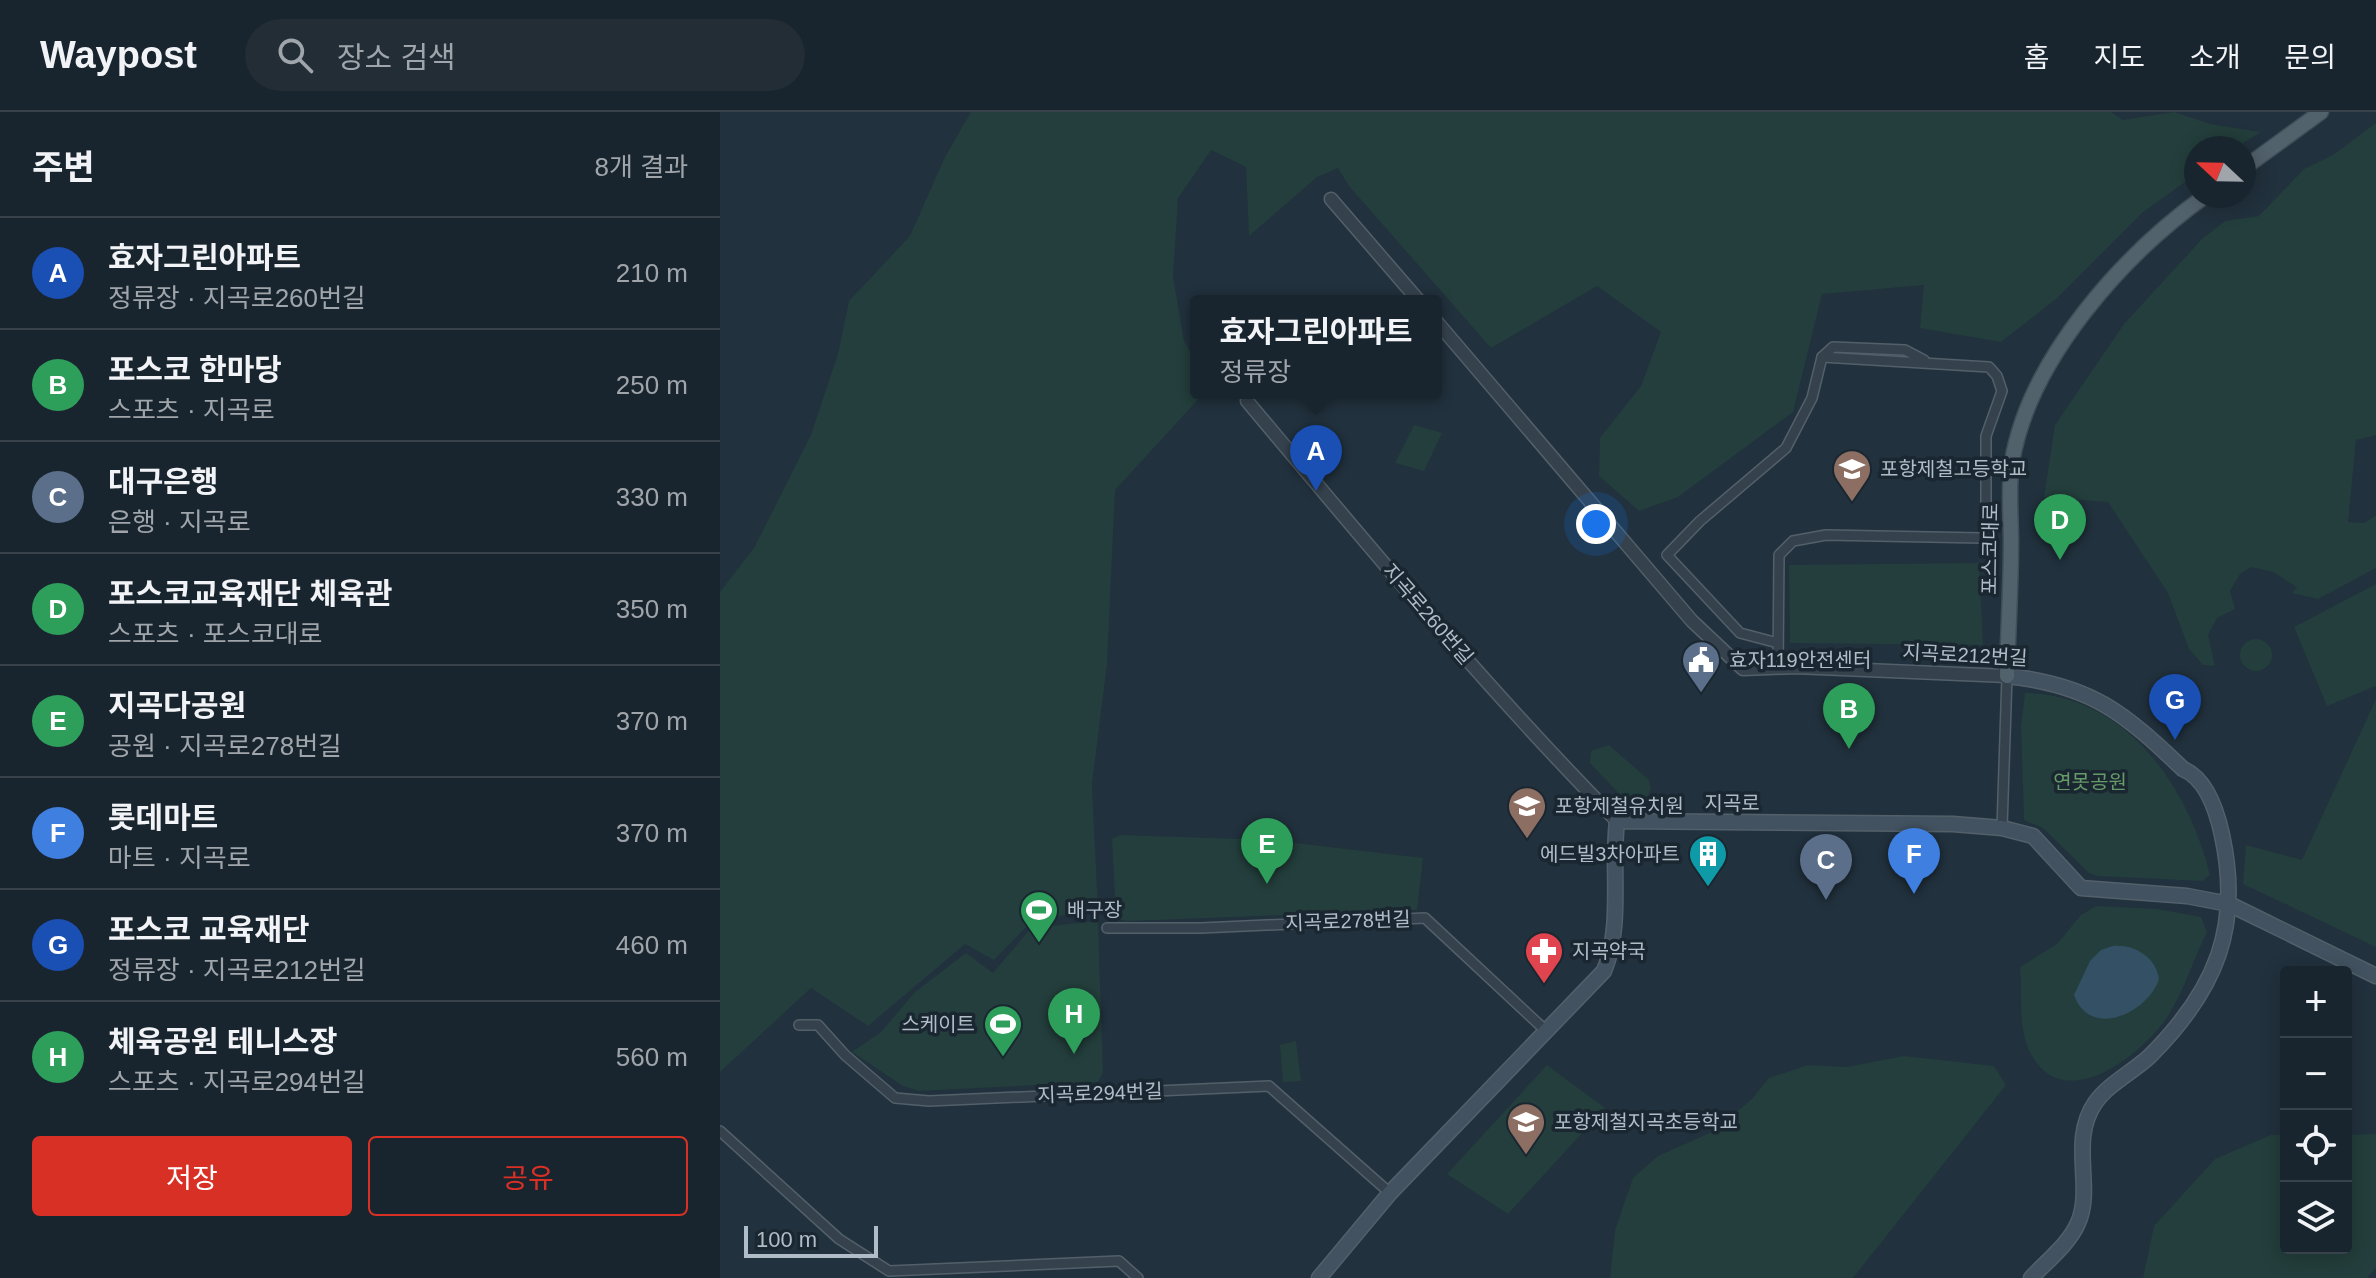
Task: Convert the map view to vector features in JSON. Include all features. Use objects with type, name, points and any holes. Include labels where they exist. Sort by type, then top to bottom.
[{"type":"main road","points":[[2256,159],[2321,112]]},
{"type":"main road","name":"포스코대로","points":[[2007,676],[2011,466],[2030,399],[2043,371],[2067,336],[2128,263],[2189,208]]},
{"type":"main road","name":"지곡로212번길","points":[[2007,676],[2049,681],[2108,706],[2133,721],[2200,781],[2221,832],[2230,880],[2225,937],[2194,1003],[2149,1057],[2093,1105],[2080,1148],[2079,1221],[2064,1244],[2031,1278]]},
{"type":"main road","points":[[1319,1278],[1390,1193],[1544,1029],[1604,971],[1613,950],[1613,853],[1617,821]]},
{"type":"main road","name":"지곡로","points":[[1617,821],[1953,824],[2002,828],[2033,836],[2081,888],[2187,896],[2229,904],[2376,976]]},
{"type":"street","points":[[1331,199],[1414,295]]},
{"type":"street","name":"지곡로212번길","points":[[1442,328],[1692,621],[1743,669],[2007,676]]},
{"type":"street","points":[[1778,643],[1740,633],[1667,555],[1700,521],[1786,448],[1812,398],[1822,357],[1989,367],[1997,376],[2002,391],[1986,436],[1986,534],[1981,538],[1826,535],[1793,541],[1779,555],[1778,668]]},
{"type":"street","name":"지곡로260번길","points":[[1247,401],[1449,639],[1548,750],[1617,821]]},
{"type":"street","name":"포스코대로","points":[[2002,828],[2007,676]]},
{"type":"street","name":"지곡로278번길","points":[[1107,928],[1201,928],[1425,918],[1544,1029]]},
{"type":"street","name":"지곡로294번길","points":[[799,1025],[818,1025],[845,1055],[895,1098],[929,1101],[1269,1086],[1390,1193]]},
{"type":"street","points":[[720,1131],[839,1239],[889,1271],[1119,1261],[1138,1278]]},
{"type":"green space","points":[[971,112],[2111,112],[2123,120],[2174,112],[2210,124],[2261,132],[2254,136],[2184,136],[2184,183],[2142,213],[2056,299],[2001,342],[1920,328],[1924,285],[1822,294],[1793,412],[1678,497],[1639,511],[1599,476],[1600,438],[1641,386],[1661,332],[1597,286],[1491,348],[1349,186],[1338,168],[1317,177],[1249,236],[1246,167],[1211,150],[1178,198],[1173,277],[1184,341],[1190,351],[1190,399],[1198,399],[1115,490],[1107,664],[1092,784],[1098,910],[1033,920],[994,960],[965,944],[868,1026],[811,988],[720,1072],[720,592],[754,548],[811,435],[838,354],[849,301],[910,236],[945,157]]},
{"type":"green space","points":[[2376,123],[2376,435],[2356,440],[2348,522],[2364,523],[2376,515],[2376,568],[2318,599],[2292,593],[2297,587],[2273,572],[2251,567],[2240,574],[2230,591],[2235,609],[2217,618],[2208,635],[2215,666],[2203,665],[2189,649],[2168,593],[2108,502],[2044,497],[2055,425],[2124,324],[2202,239],[2225,221],[2259,216],[2304,169],[2333,155]]},
{"type":"green space","points":[[1414,425],[1442,433],[1424,471],[1395,463]]},
{"type":"green space","points":[[1979,563],[1983,645],[1790,643],[1789,565]]},
{"type":"green space","points":[[2376,584],[2376,686],[2327,706],[2294,627]]},
{"type":"green space","points":[[2256,639],[2267,644],[2272,655],[2267,666],[2256,671],[2245,666],[2240,655],[2245,644]]},
{"type":"green space","name":"연못공원","points":[[2025,693],[2061,697],[2093,709],[2122,727],[2147,751],[2186,809],[2210,875],[2202,881],[2098,876],[2089,873],[2043,828],[2024,820],[2021,726]]},
{"type":"green space","points":[[2376,699],[2376,947],[2243,884],[2246,845],[2302,860]]},
{"type":"green space","points":[[1609,745],[1649,780],[1651,789],[1646,801],[1628,803],[1590,763],[1591,751]]},
{"type":"green space","points":[[1120,835],[1270,840],[1423,858],[1417,910],[1116,919],[1112,839]]},
{"type":"green space","points":[[2096,906],[2157,909],[2201,917],[2207,932],[2174,1006],[2156,1031],[2122,1062],[2102,1073],[2081,1080],[2062,1080],[2044,1071],[2026,1043],[2020,967],[2057,944],[2081,915]]},
{"type":"green space","points":[[1098,921],[1103,1073],[1098,1082],[919,1091],[903,1086],[852,1052],[881,1032],[915,992],[966,953],[993,973],[1031,928]]},
{"type":"green space","points":[[1296,1041],[1301,1081],[1283,1082],[1280,1045]]},
{"type":"green space","points":[[1904,1056],[1994,1066],[2006,1085],[1853,1278],[1610,1278],[1615,1230],[1633,1178],[1658,1156],[1712,1132],[1752,1099],[1769,1078],[1808,1065],[1847,1067]]},
{"type":"green space","points":[[1547,1065],[1605,1108],[1508,1214],[1447,1174]]},
{"type":"green space","points":[[2376,1134],[2376,1268],[2367,1278],[2143,1278],[2154,1226],[2215,1159],[2271,1135],[2280,1135],[2280,1254],[2352,1254],[2352,1135]]},
{"type":"water","points":[[2113,946],[2129,947],[2149,958],[2159,979],[2153,991],[2131,1011],[2105,1019],[2092,1016],[2082,1009],[2074,995],[2090,961],[2101,950]]},
{"type":"place","name":"효자그린아파트","points":[[1316,491]]},
{"type":"place","name":"포항제철고등학교","points":[[1852,503]]},
{"type":"place","name":"포스코교육재단 체육관","points":[[2060,560]]},
{"type":"place","name":"효자119안전센터","points":[[1701,694]]},
{"type":"place","name":"포스코 교육재단","points":[[2175,740]]},
{"type":"place","name":"포스코 한마당","points":[[1849,749]]},
{"type":"place","name":"포항제철유치원","points":[[1527,840]]},
{"type":"place","name":"지곡다공원","points":[[1267,884]]},
{"type":"place","name":"에드빌3차아파트","points":[[1708,888]]},
{"type":"place","name":"롯데마트","points":[[1914,894]]},
{"type":"place","name":"대구은행","points":[[1826,900]]},
{"type":"place","name":"배구장","points":[[1039,944]]},
{"type":"place","name":"지곡약국","points":[[1544,985]]},
{"type":"place","name":"체육공원 테니스장","points":[[1074,1054]]},
{"type":"place","name":"스케이트","points":[[1003,1058]]},
{"type":"place","name":"포항제철지곡초등학교","points":[[1526,1156]]}]
